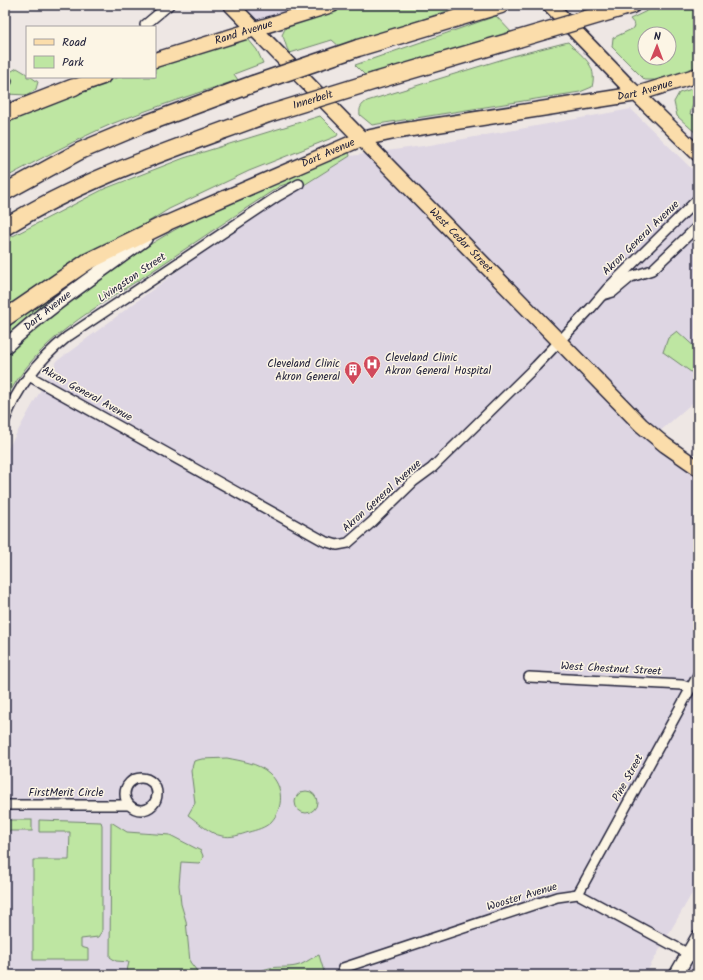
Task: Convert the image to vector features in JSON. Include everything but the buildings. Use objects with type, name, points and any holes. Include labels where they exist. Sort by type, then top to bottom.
[{"type":"highway","points":[[5,192],[80,152],[142,125],[253,84],[358,48],[494,7]]},
{"type":"highway","name":"Innerbelt","points":[[5,227],[39,207],[102,178],[268,114],[625,7]]},
{"type":"highway","points":[[5,114],[74,86]]},
{"type":"highway","points":[[5,318],[87,262],[165,224]]},
{"type":"main road","name":"West Cedar Street","points":[[231,5],[642,425],[665,445],[698,468]]},
{"type":"main road","name":"Rand Avenue","points":[[156,60],[332,5]]},
{"type":"main road","points":[[550,5],[698,154]]},
{"type":"main road","name":"Dart Avenue","points":[[5,347],[23,330],[66,296],[165,224],[362,139],[407,130],[637,94],[698,75]]},
{"type":"main road","points":[[5,106],[100,78]]},
{"type":"main road","points":[[676,975],[693,956],[698,937]]},
{"type":"street","points":[[145,25],[169,5]]},
{"type":"street","name":"Livingston Street","points":[[5,420],[12,403],[29,376],[48,352],[67,337],[265,204],[299,184]]},
{"type":"street","name":"Akron General Avenue","points":[[29,376],[324,541],[332,544],[343,545],[356,538],[413,482],[432,468],[560,341],[608,288],[698,199]]},
{"type":"street","name":"Akron General Avenue","points":[[603,295],[613,292],[631,277],[652,270],[698,226]]},
{"type":"street","name":"Pine Street","points":[[578,894],[698,675]]},
{"type":"street","name":"West Chestnut Street","points":[[529,677],[675,684],[691,688]]},
{"type":"street","name":"FirstMerit Circle","points":[[5,805],[128,805]]},
{"type":"street","points":[[578,894],[693,956]]},
{"type":"street","name":"Wooster Avenue","points":[[343,968],[557,897],[578,894]]},
{"type":"shaded area","points":[[232,5],[332,5],[256,29]]},
{"type":"shaded area","points":[[631,109],[698,175],[698,398],[651,439],[698,467],[698,883],[645,975],[5,975],[5,454],[57,361],[223,237],[350,156],[430,145]]},
{"type":"shaded area","points":[[698,945],[698,975],[680,975]]},
{"type":"green space","points":[[351,5],[465,5],[340,47],[332,40],[290,53],[282,35],[286,27]]},
{"type":"green space","points":[[664,5],[698,5],[698,69],[655,83],[654,80],[645,80],[612,47],[613,38],[634,28],[635,25],[630,19],[653,8]]},
{"type":"green space","points":[[496,16],[513,34],[369,79],[355,65]]},
{"type":"green space","points":[[241,39],[248,39],[257,50],[263,63],[234,74],[238,80],[176,100],[114,123],[72,142],[5,178],[5,119],[90,86],[117,78],[156,78],[156,66]]},
{"type":"green space","points":[[568,42],[588,62],[593,72],[592,87],[580,92],[372,125],[360,115],[361,107],[367,101],[513,56]]},
{"type":"green space","points":[[17,68],[26,73],[26,78],[32,78],[38,82],[36,89],[28,95],[5,94],[5,75]]},
{"type":"green space","points":[[698,87],[698,99],[695,98],[690,114],[698,116],[698,135],[677,116],[674,102],[679,93]]},
{"type":"green space","points":[[320,116],[338,134],[337,136],[249,171],[169,209],[5,311],[5,240],[104,189],[184,158]]},
{"type":"green space","points":[[349,151],[350,156],[304,185],[298,180],[280,186],[88,312],[50,342],[33,359],[18,379],[5,401],[5,355],[61,307],[121,263],[185,224],[218,207],[251,191]]},
{"type":"green space","points":[[85,267],[88,271],[31,314],[5,337],[5,324]]},
{"type":"green space","points":[[677,331],[698,350],[698,377],[663,352],[668,338]]},
{"type":"green space","points":[[227,758],[249,763],[265,770],[274,778],[280,791],[280,804],[278,810],[269,824],[257,830],[229,837],[213,833],[188,815],[195,803],[191,771],[194,761],[202,759]]},
{"type":"green space","points":[[306,791],[314,794],[317,802],[314,810],[306,813],[298,810],[295,802],[298,794]]},
{"type":"green space","points":[[5,820],[32,820],[32,831],[5,831]]},
{"type":"green space","points":[[39,820],[101,822],[102,931],[98,937],[81,939],[81,947],[88,949],[88,960],[33,960],[33,860],[69,860],[70,832],[39,832]]},
{"type":"green space","points":[[111,822],[127,832],[170,835],[201,851],[203,856],[199,863],[181,862],[179,885],[181,904],[186,921],[190,962],[200,975],[126,975],[129,962],[116,961],[110,957]]},
{"type":"green space","points":[[319,955],[325,975],[256,975],[266,969],[296,966]]},
{"type":"place","name":"Cleveland Clinic Akron General Hospital","points":[[372,379]]},
{"type":"place","name":"Cleveland Clinic Akron General","points":[[353,385]]}]
